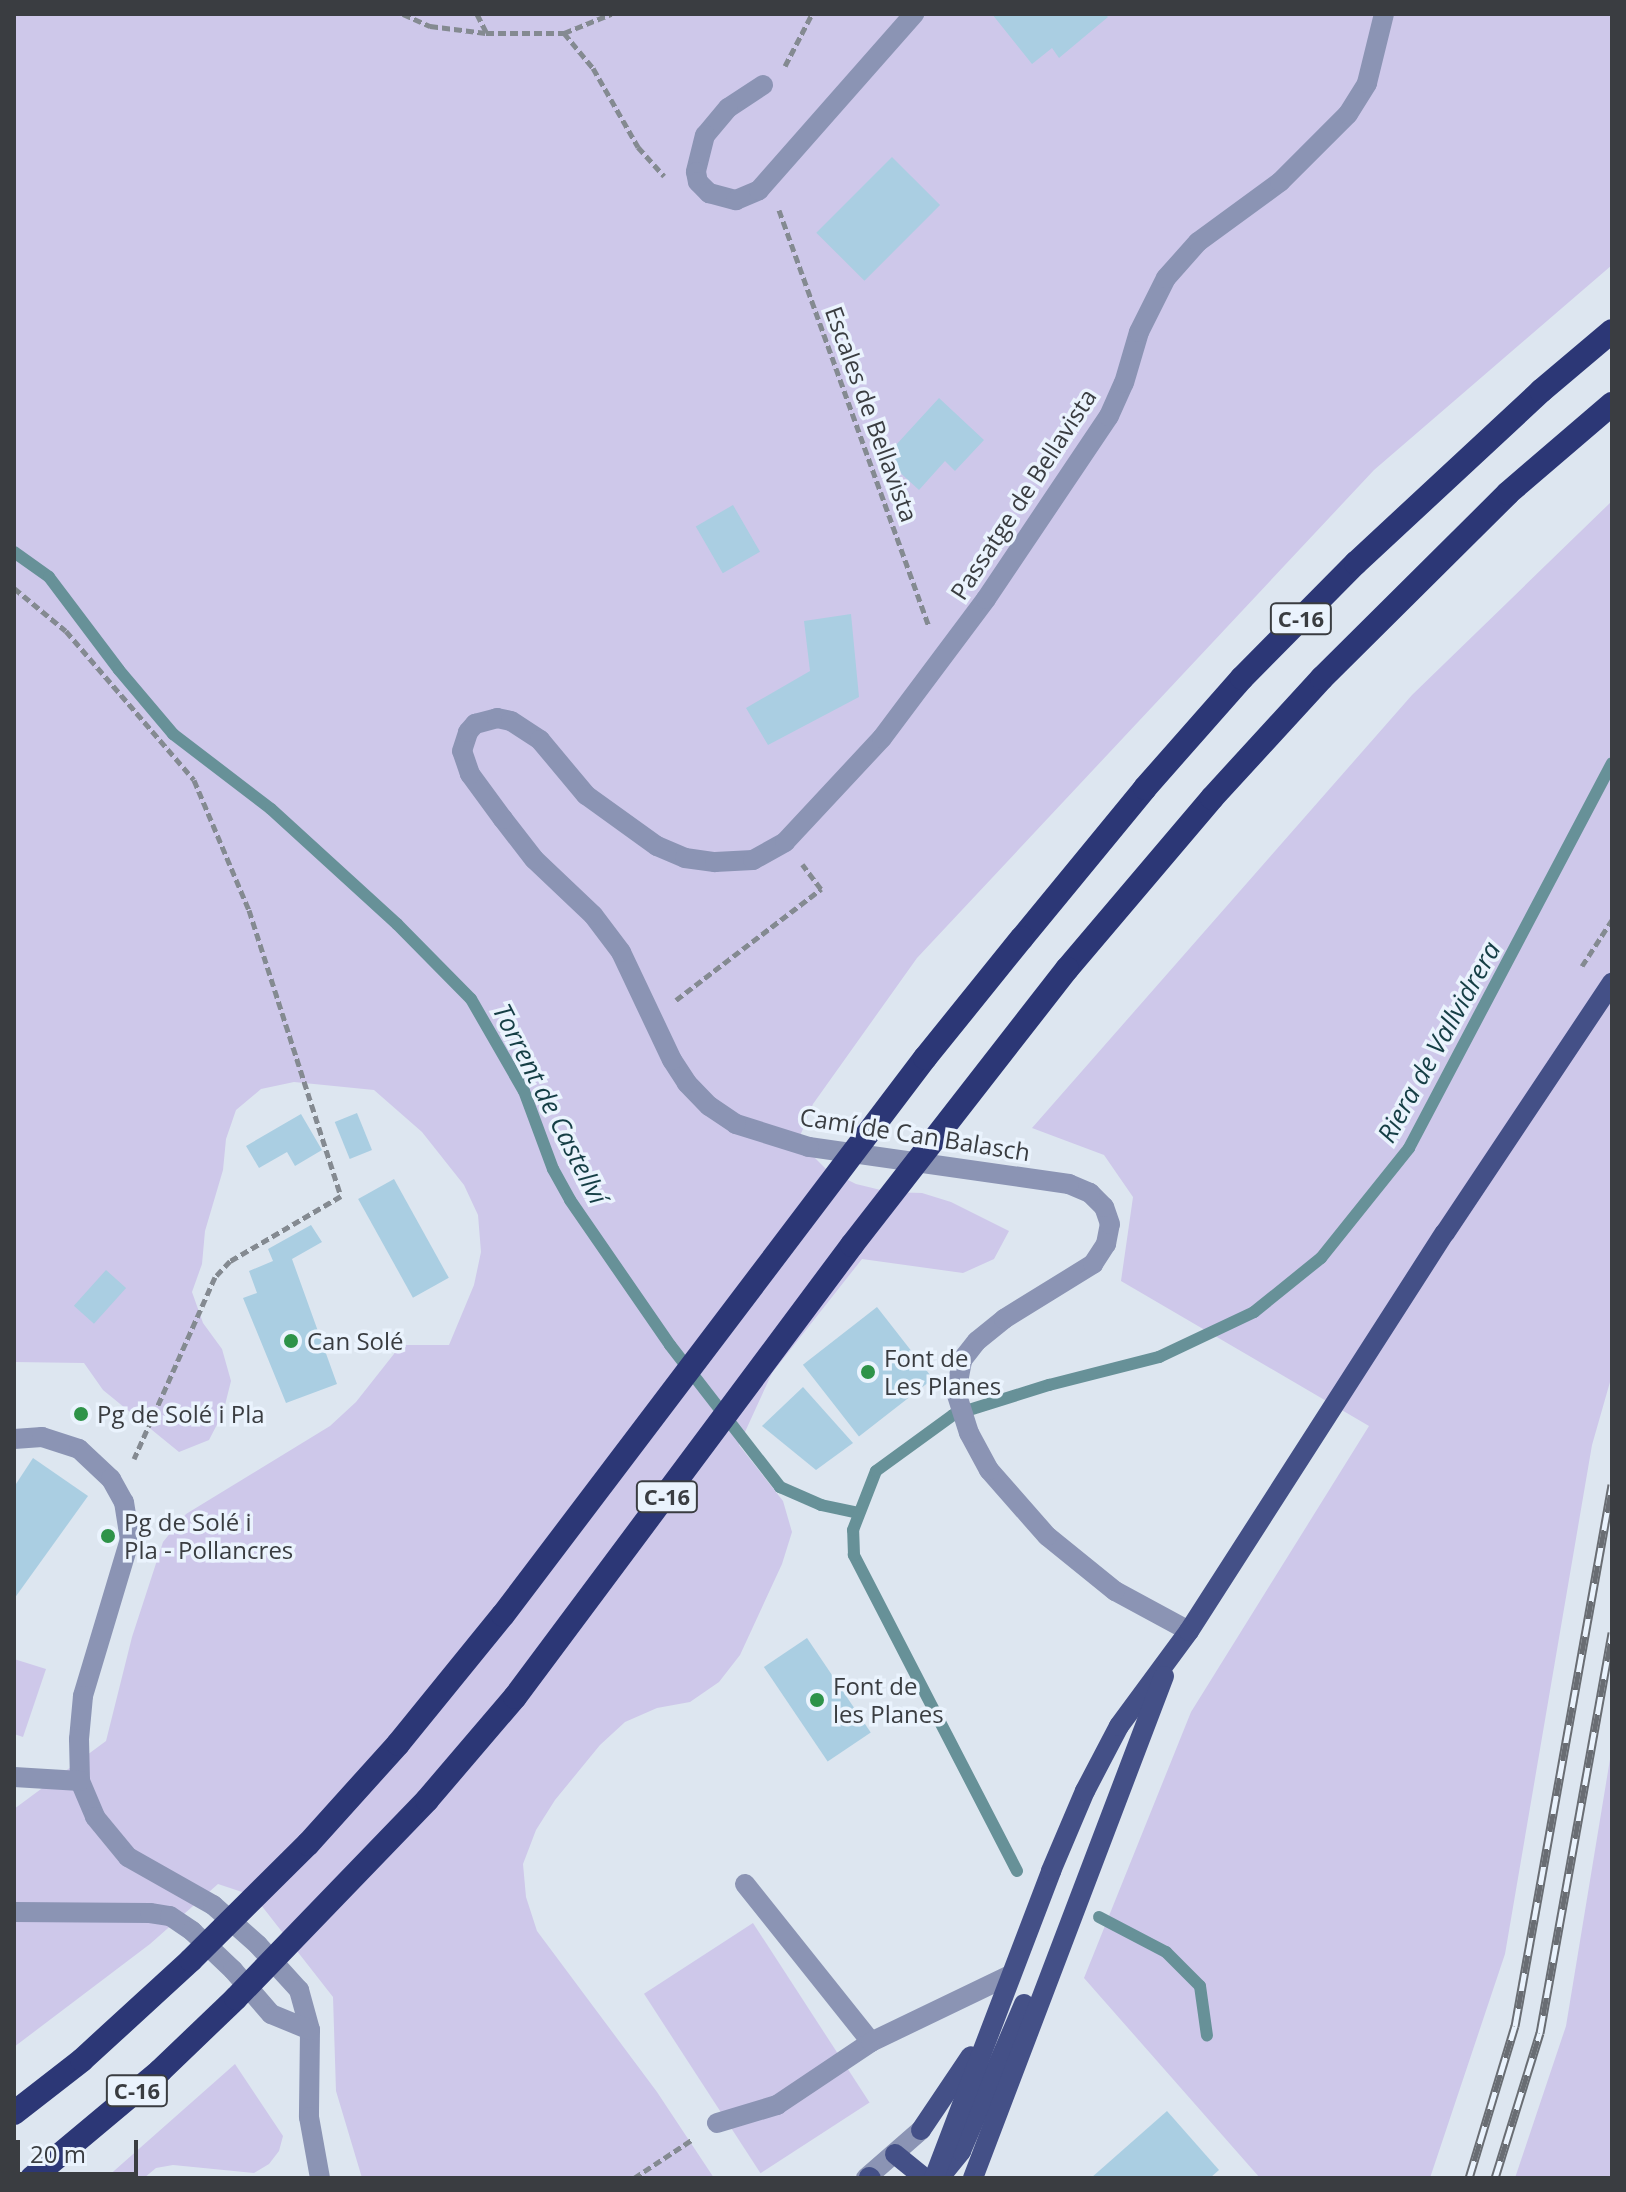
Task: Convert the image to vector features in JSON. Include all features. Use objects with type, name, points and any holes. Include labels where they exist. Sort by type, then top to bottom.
[{"type":"highway","name":"C-16","points":[[14,2113],[82,2060],[191,1960],[308,1844],[398,1744],[484,1638],[915,1071],[1145,788],[1242,678],[1356,563],[1541,391],[1612,331]]},
{"type":"highway","name":"C-16","points":[[32,2178],[160,2071],[236,1998],[427,1800],[515,1697],[852,1245],[1067,969],[1212,798],[1322,678],[1508,493],[1612,404]]},
{"type":"main road","points":[[936,2178],[1010,1975],[1085,1791],[1119,1726],[1189,1631],[1445,1233],[1612,983]]},
{"type":"main road","points":[[973,2178],[1054,1958],[1171,1657]]},
{"type":"main road","points":[[936,2178],[961,2151],[1038,1976],[1054,1958]]},
{"type":"main road","points":[[921,2130],[991,2025]]},
{"type":"main road","points":[[895,2154],[925,2178]]},
{"type":"street","points":[[763,85],[728,108],[705,135],[696,161],[698,182],[709,193],[736,200],[759,190],[914,14]]},
{"type":"street","name":"Passatge de Bellavista","points":[[942,661],[1109,416],[1124,383],[1139,332],[1166,278],[1198,242],[1299,166],[1348,114],[1367,83],[1384,14]]},
{"type":"street","name":"Camí de Can Balasch","points":[[942,661],[882,738],[785,842],[753,860],[715,862],[685,858],[630,829],[586,795],[528,730],[497,718],[475,724],[468,732],[462,751],[464,762],[479,787],[534,859],[593,915],[621,952],[687,1083],[709,1106],[736,1124],[809,1147],[1069,1184],[1090,1193],[1104,1207],[1110,1224],[1106,1244],[1093,1264],[1004,1319],[977,1341],[962,1360],[956,1392],[969,1433],[989,1470],[1047,1536],[1115,1591],[1189,1631]]},
{"type":"street","points":[[14,1439],[42,1437],[79,1449],[101,1467],[128,1512],[130,1539],[83,1696],[79,1739],[80,1781],[95,1817],[128,1857],[213,1905],[258,1945],[299,1990],[310,2030],[309,2117],[320,2178]]},
{"type":"street","points":[[14,1777],[80,1781]]},
{"type":"street","points":[[745,1884],[871,2042]]},
{"type":"street","points":[[14,1912],[150,1913],[170,1916],[192,1931],[233,1970],[271,2014],[310,2030]]},
{"type":"street","points":[[717,2123],[777,2105],[871,2042],[1010,1975]]},
{"type":"street","points":[[868,2178],[921,2130]]},
{"type":"path","points":[[403,14],[430,26],[486,33],[564,33],[611,14]]},
{"type":"path","points":[[477,14],[486,33]]},
{"type":"path","points":[[763,85],[789,61],[812,14]]},
{"type":"path","points":[[564,33],[593,68],[647,158],[666,178],[698,182]]},
{"type":"path","name":"Escales de Bellavista","points":[[767,179],[942,661]]},
{"type":"path","points":[[14,588],[66,631],[194,780],[249,910],[341,1196],[230,1261],[215,1277],[119,1493]]},
{"type":"path","points":[[653,1017],[821,889],[785,842]]},
{"type":"path","points":[[634,2178],[717,2123]]},
{"type":"shaded area","points":[[14,14],[1612,14],[1612,265],[1374,470],[917,958],[813,1104],[798,1141],[826,1169],[856,1184],[889,1192],[922,1193],[951,1202],[1009,1231],[994,1259],[963,1273],[862,1259],[772,1373],[739,1445],[783,1501],[792,1532],[782,1564],[740,1655],[719,1682],[690,1702],[657,1708],[625,1722],[600,1745],[555,1800],[536,1830],[523,1864],[526,1897],[537,1931],[657,2092],[714,2178],[362,2178],[336,2091],[333,1997],[254,1896],[218,1884],[150,1944],[14,2047],[14,1809],[106,1741],[132,1637],[163,1542],[186,1514],[330,1426],[356,1402],[401,1345],[449,1345],[474,1285],[481,1252],[478,1215],[464,1185],[422,1132],[374,1090],[294,1082],[261,1089],[236,1110],[226,1139],[223,1170],[205,1231],[202,1264],[192,1292],[203,1323],[222,1349],[231,1381],[223,1413],[209,1440],[179,1452],[103,1390],[84,1363],[14,1362]]},
{"type":"shaded area","points":[[1612,501],[1612,1375],[1592,1445],[1505,1954],[1430,2178],[1260,2178],[1084,1978],[1191,1712],[1369,1426],[1121,1281],[1133,1197],[1104,1155],[1032,1128],[1412,695]]},
{"type":"shaded area","points":[[14,1659],[46,1669],[23,1737],[14,1734]]},
{"type":"shaded area","points":[[1612,1747],[1612,2178],[1515,2178],[1566,2026]]},
{"type":"shaded area","points":[[753,1923],[870,2102],[761,2173],[644,1994]]},
{"type":"shaded area","points":[[235,2064],[283,2136],[279,2151],[269,2164],[254,2173],[173,2165],[156,2168],[144,2178],[106,2178]]},
{"type":"building","points":[[992,14],[1105,14],[1108,17],[1059,58],[1052,48],[1032,64]]},
{"type":"building","points":[[892,157],[940,205],[864,281],[816,233]]},
{"type":"building","points":[[939,398],[984,440],[955,471],[945,461],[919,490],[884,458]]},
{"type":"building","points":[[733,505],[760,552],[723,573],[696,526]]},
{"type":"building","points":[[851,614],[859,697],[768,745],[746,708],[810,671],[804,621]]},
{"type":"building","points":[[357,1113],[372,1150],[350,1159],[335,1122]]},
{"type":"building","points":[[301,1114],[322,1150],[295,1166],[287,1152],[259,1168],[246,1146]]},
{"type":"building","points":[[394,1179],[449,1278],[413,1298],[358,1199]]},
{"type":"building","name":"Can Solé","points":[[311,1225],[322,1242],[292,1259],[337,1384],[286,1403],[243,1298],[257,1293],[249,1271],[273,1261],[268,1249]]},
{"type":"building","points":[[106,1270],[126,1288],[94,1324],[74,1306]]},
{"type":"building","name":"Font de Les Planes","points":[[877,1307],[933,1379],[859,1437],[803,1365]]},
{"type":"building","name":"Font de Les Planes","points":[[803,1387],[853,1443],[816,1470],[762,1426]]},
{"type":"building","points":[[33,1458],[88,1496],[14,1599],[14,1487]]},
{"type":"building","name":"Font de les Planes","points":[[807,1638],[871,1733],[828,1762],[764,1667]]},
{"type":"building","points":[[1167,2111],[1219,2170],[1210,2178],[1091,2178]]},
{"type":"waterway","name":"Torrent de Castellví","points":[[14,552],[49,577],[119,670],[173,734],[271,809],[397,924],[471,999],[524,1091],[553,1169],[570,1200],[670,1345],[780,1487],[821,1505],[858,1513]]},
{"type":"waterway","name":"Riera de Vallvidrera","points":[[1017,1871],[854,1555],[853,1530],[876,1471],[953,1415],[1049,1385],[1159,1357],[1254,1312],[1321,1258],[1409,1148],[1612,763]]},
{"type":"waterway","name":"Riera de Vallvidrera","points":[[1099,1917],[1166,1952],[1200,1986],[1207,2036]]},
{"type":"railway","points":[[1469,2178],[1515,2026],[1612,1485]]},
{"type":"railway","points":[[1495,2178],[1540,2033],[1612,1632]]},
{"type":"place","name":"Can Solé","points":[[291,1341]]},
{"type":"place","name":"Font de Les Planes","points":[[868,1372]]},
{"type":"place","name":"Pg de Solé i Pla","points":[[81,1414]]},
{"type":"place","name":"Pg de Solé i Pla - Pollancres","points":[[108,1536]]},
{"type":"place","name":"Font de les Planes","points":[[817,1700]]}]
